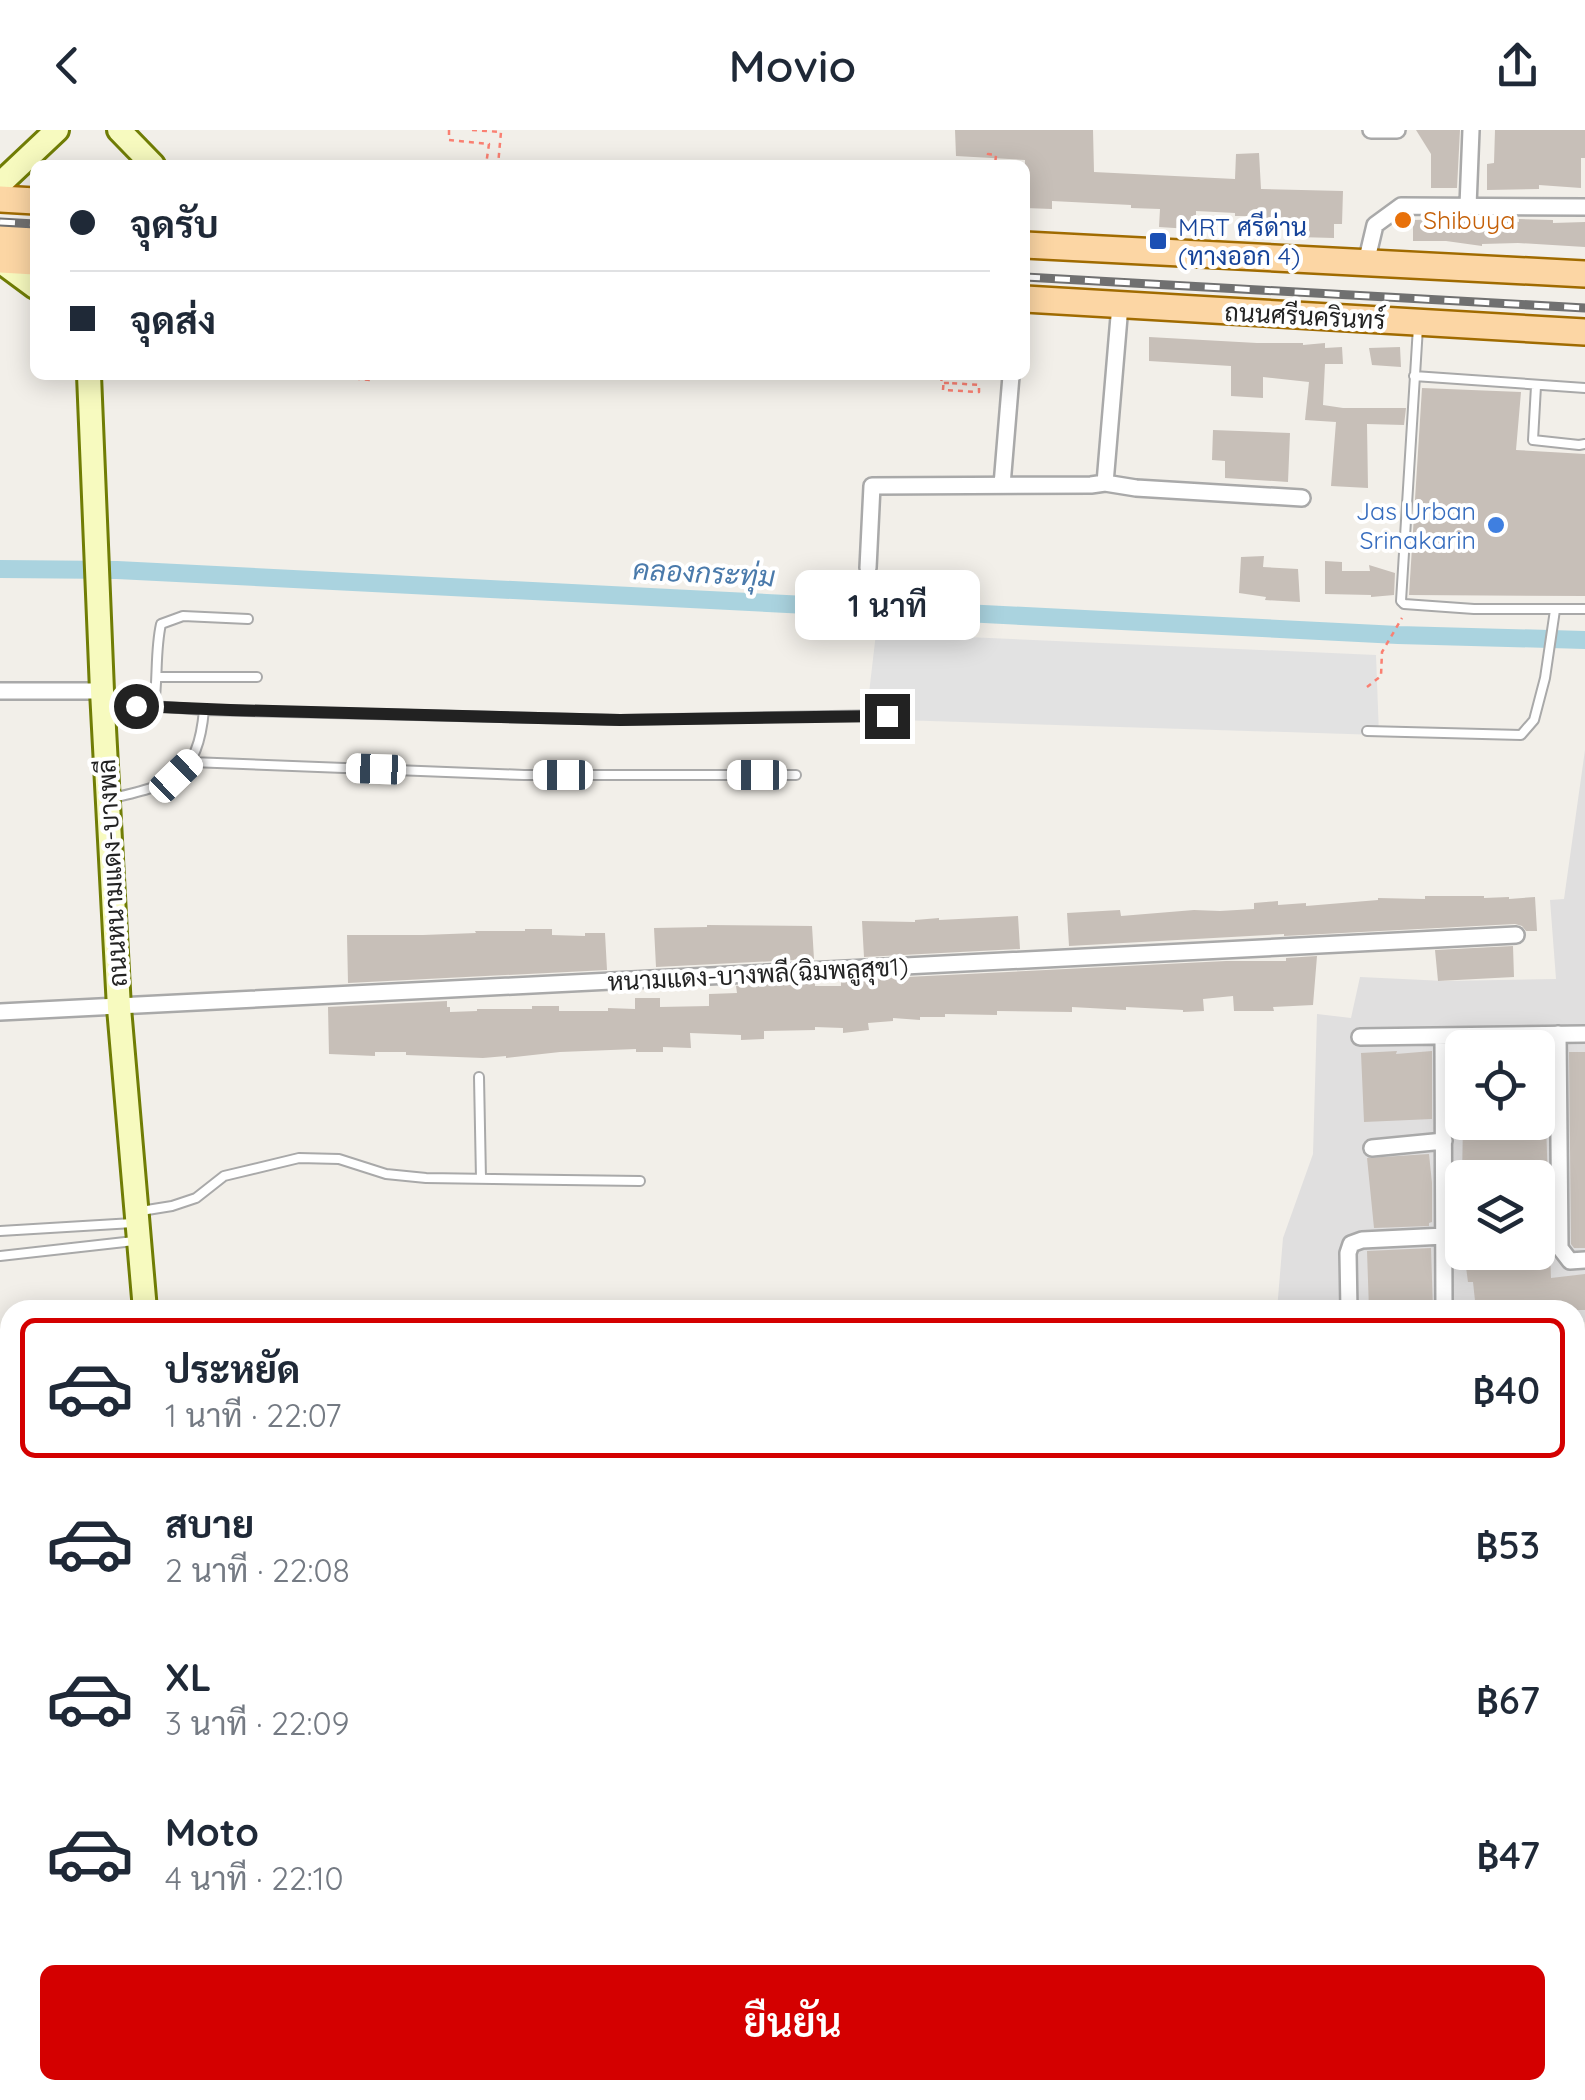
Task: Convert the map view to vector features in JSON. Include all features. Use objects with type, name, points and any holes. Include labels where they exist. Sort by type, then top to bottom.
[{"type":"main road","points":[[30,197],[9,180],[57,130]]},
{"type":"main road","points":[[119,130],[149,160]]},
{"type":"main road","points":[[0,236],[30,237]]},
{"type":"main road","points":[[1030,245],[1585,274]]},
{"type":"main road","name":"ถนนศรีนครินทร์","points":[[1030,299],[1585,332]]},
{"type":"main road","name":"ถนนหนามแดง-บางพลี","points":[[89,380],[120,1008],[144,1300]]},
{"type":"street","points":[[1372,130],[1396,130]]},
{"type":"street","points":[[1468,206],[1471,130]]},
{"type":"street","points":[[1366,263],[1375,225],[1402,206],[1585,206]]},
{"type":"street","points":[[1105,482],[1120,305]]},
{"type":"street","points":[[1002,485],[1011,380]]},
{"type":"street","points":[[868,568],[872,486],[1105,482],[1136,488],[1302,498]]},
{"type":"street","points":[[0,691],[102,699]]},
{"type":"street","name":"หนามแดง-บางพลี(ฉิมพลูสุข1)","points":[[0,1012],[1516,935]]},
{"type":"street","points":[[1558,1034],[1560,1248],[1570,1261],[1585,1260]]},
{"type":"street","points":[[1360,1037],[1585,1034]]},
{"type":"street","points":[[1444,1036],[1444,1300]]},
{"type":"street","points":[[1372,1148],[1444,1141]]},
{"type":"street","points":[[1349,1300],[1351,1244],[1362,1240],[1445,1236]]},
{"type":"lane","points":[[1418,323],[1401,602],[1474,609],[1585,609]]},
{"type":"lane","points":[[1414,376],[1585,388]]},
{"type":"lane","points":[[1427,388],[1428,377]]},
{"type":"lane","points":[[1536,386],[1533,440],[1585,444]]},
{"type":"lane","points":[[1367,731],[1522,735],[1534,720],[1555,610]]},
{"type":"lane","points":[[154,706],[157,642],[162,624],[183,616],[248,618]]},
{"type":"lane","points":[[158,678],[257,677]]},
{"type":"lane","points":[[102,699],[204,710],[620,720],[887,716]]},
{"type":"lane","points":[[108,799],[154,788],[192,762],[201,738],[204,710]]},
{"type":"lane","points":[[192,762],[524,775],[796,775]]},
{"type":"lane","points":[[478,1078],[481,1180]]},
{"type":"lane","points":[[0,1256],[138,1225],[196,1198],[224,1176],[299,1158],[339,1159],[386,1174],[481,1180],[640,1181]]},
{"type":"lane","points":[[0,1231],[138,1225]]},
{"type":"path","points":[[449,130],[449,140],[489,144],[487,160]]},
{"type":"path","points":[[472,130],[501,132],[498,160]]},
{"type":"path","points":[[944,383],[979,385],[979,392],[944,390],[944,383]]},
{"type":"path","points":[[1367,688],[1381,676],[1382,652],[1406,612]]},
{"type":"shaded area","points":[[876,633],[1376,655],[1379,735],[866,719]]},
{"type":"shaded area","points":[[1585,750],[1585,1300],[1278,1300],[1283,1238],[1313,1154],[1317,1014],[1351,1018],[1360,977],[1445,981],[1556,979],[1550,900],[1564,899]]},
{"type":"building","points":[[955,130],[1093,130],[1094,172],[1235,179],[1236,154],[1259,153],[1261,189],[1343,191],[1342,224],[1334,224],[1334,238],[1298,237],[1299,220],[1293,218],[1260,219],[1196,211],[1196,216],[1191,216],[1190,229],[1159,227],[1160,209],[1131,205],[1052,201],[1052,209],[1030,208],[1030,160],[956,156]]},
{"type":"building","points":[[1416,130],[1460,130],[1457,188],[1431,188],[1431,154]]},
{"type":"building","points":[[1495,130],[1585,130],[1581,188],[1539,185],[1539,189],[1487,190],[1487,164],[1494,163]]},
{"type":"building","points":[[1413,220],[1585,222],[1585,247],[1413,241]]},
{"type":"building","points":[[1149,337],[1325,343],[1325,348],[1342,347],[1343,364],[1325,364],[1323,405],[1406,408],[1404,425],[1367,424],[1368,488],[1331,486],[1336,422],[1305,420],[1309,382],[1263,377],[1263,398],[1231,396],[1231,366],[1149,361]]},
{"type":"building","points":[[1400,347],[1401,367],[1372,365],[1369,348]]},
{"type":"building","name":"Jas Urban Srinakarin","points":[[1422,388],[1521,392],[1516,450],[1585,454],[1585,596],[1409,595]]},
{"type":"building","points":[[1213,430],[1290,433],[1288,482],[1225,478],[1225,461],[1212,460]]},
{"type":"building","points":[[1264,556],[1263,567],[1298,569],[1300,602],[1265,600],[1266,597],[1239,593],[1241,557]]},
{"type":"building","points":[[1325,561],[1342,562],[1342,571],[1370,571],[1369,565],[1395,573],[1394,595],[1325,594]]},
{"type":"building","points":[[1425,896],[1535,897],[1537,931],[1526,931],[1515,924],[1069,946],[1067,913],[1120,910],[1121,916],[1254,909],[1254,903],[1278,901],[1278,905],[1306,906]]},
{"type":"building","points":[[1018,916],[1020,949],[864,957],[862,921]]},
{"type":"building","points":[[812,926],[814,959],[656,967],[654,928]]},
{"type":"building","points":[[552,929],[552,935],[605,933],[607,970],[348,983],[347,935]]},
{"type":"building","points":[[1513,946],[1514,977],[1438,981],[1435,950]]},
{"type":"building","points":[[1317,956],[1313,1005],[1273,1007],[1274,1011],[1234,1011],[1233,996],[1203,999],[1204,1011],[1072,1007],[1072,1012],[997,1011],[997,1015],[893,1018],[868,1023],[869,1030],[843,1033],[843,1028],[815,1027],[764,1031],[764,1039],[690,1033],[691,1048],[663,1047],[663,1052],[636,1049],[506,1058],[406,1052],[375,1052],[375,1056],[329,1054],[328,1007],[447,1001],[450,1012],[532,1006],[559,1006],[559,1011],[608,1011],[635,1009],[635,998],[660,998],[660,1007],[709,1006],[709,994],[737,993],[736,986],[815,982],[815,986],[841,986],[841,981],[866,979],[1286,961]]},
{"type":"building","points":[[1397,1051],[1396,1054],[1432,1051],[1432,1119],[1364,1122],[1361,1053]]},
{"type":"building","points":[[1569,1052],[1585,1052],[1585,1248],[1574,1248],[1571,1244]]},
{"type":"building","points":[[1463,1140],[1547,1140],[1547,1160],[1462,1160]]},
{"type":"building","points":[[1429,1154],[1432,1222],[1429,1226],[1374,1228],[1367,1158]]},
{"type":"building","points":[[1431,1248],[1433,1300],[1369,1300],[1367,1251]]},
{"type":"building","points":[[1466,1270],[1551,1270],[1551,1278],[1585,1274],[1585,1300],[1475,1300],[1473,1282],[1468,1282]]},
{"type":"waterway","name":"คลองกระทุ่ม","points":[[0,569],[117,570],[1398,635],[1585,640]]},
{"type":"railway","points":[[0,222],[30,224]]},
{"type":"railway","points":[[1030,277],[1585,308]]},
{"type":"place","name":"Shibuya","points":[[1403,220]]},
{"type":"place","name":"MRT ศรีด่าน (ทางออก 4)","points":[[1158,241]]},
{"type":"place","name":"Jas Urban Srinakarin","points":[[1496,525]]},
{"type":"route","points":[[136,706],[620,720],[887,716]]}]
